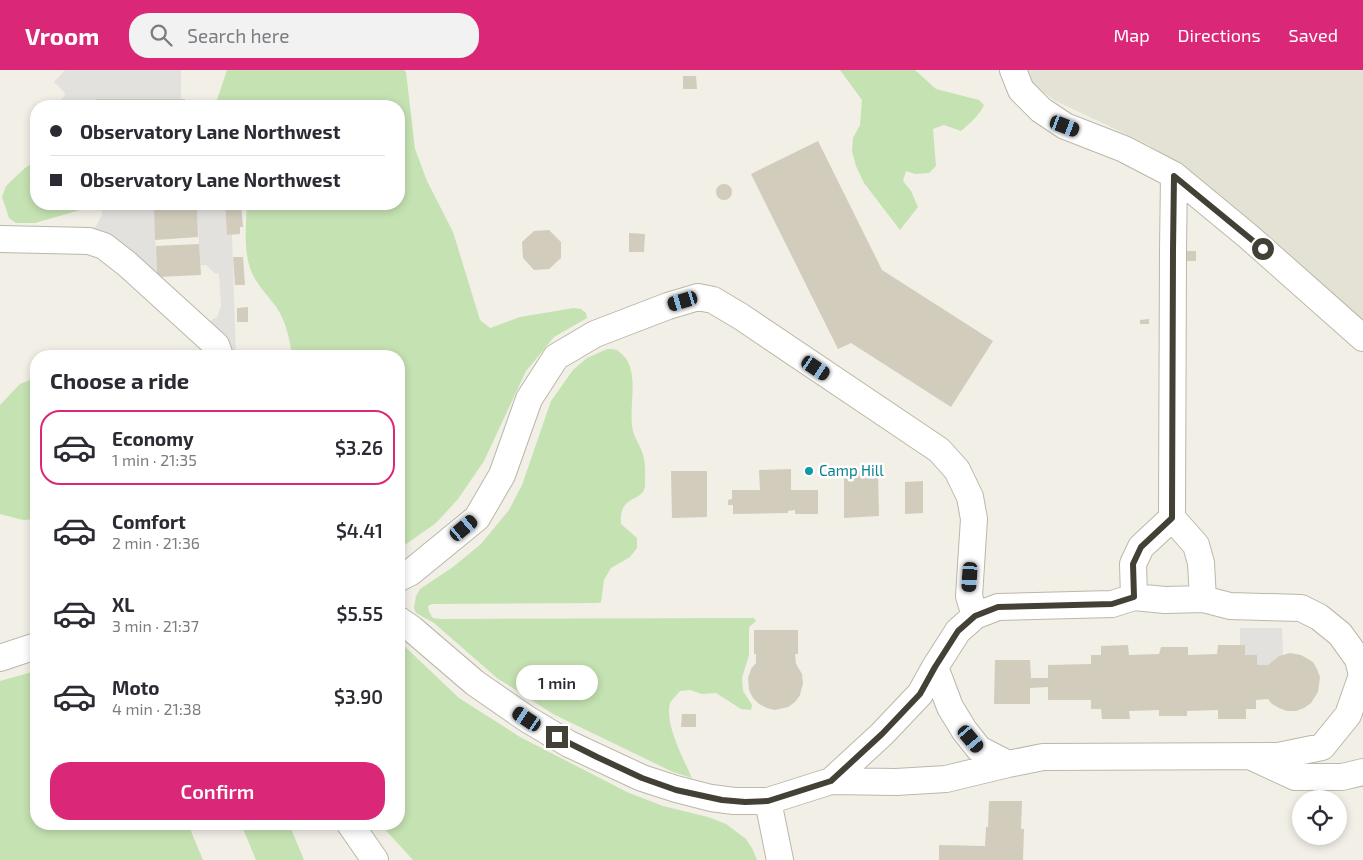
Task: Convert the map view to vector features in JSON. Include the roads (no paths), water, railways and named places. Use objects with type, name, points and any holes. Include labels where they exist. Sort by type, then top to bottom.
[{"type":"street","points":[[1013,70],[1021,90],[1041,110],[1065,126],[1124,149],[1174,176],[1249,237],[1363,338]]},
{"type":"street","points":[[1174,176],[1172,518],[1196,545],[1201,563],[1203,599]]},
{"type":"street","points":[[0,239],[89,241],[104,246],[127,264],[216,345],[218,350]]},
{"type":"street","points":[[405,575],[477,518],[502,475],[529,399],[556,357],[594,334],[668,306],[698,297],[713,300],[740,316],[939,450],[957,470],[970,497],[974,519],[969,596],[975,616]]},
{"type":"street","points":[[1134,597],[1133,564],[1141,547],[1172,518]]},
{"type":"street","points":[[405,624],[500,702],[534,724],[590,754],[642,778],[676,790],[722,800],[745,802],[768,801],[831,781],[896,782],[946,779],[1043,757],[1278,756],[1322,747],[1348,715],[1362,676],[1358,658],[1340,634],[1319,617],[1301,608],[1230,606],[1203,599],[1165,600],[1134,597],[1112,604],[998,607],[975,616],[958,631],[920,694],[882,734],[831,781]]},
{"type":"street","points":[[0,658],[30,648]]},
{"type":"street","points":[[935,667],[950,707],[964,730],[979,749],[1008,764]]},
{"type":"street","points":[[1252,756],[1296,777],[1342,777],[1363,772]]},
{"type":"street","points":[[768,801],[780,860]]},
{"type":"street","points":[[354,830],[375,860]]},
{"type":"place","name":"Camp Hill","points":[[809,471]]}]
